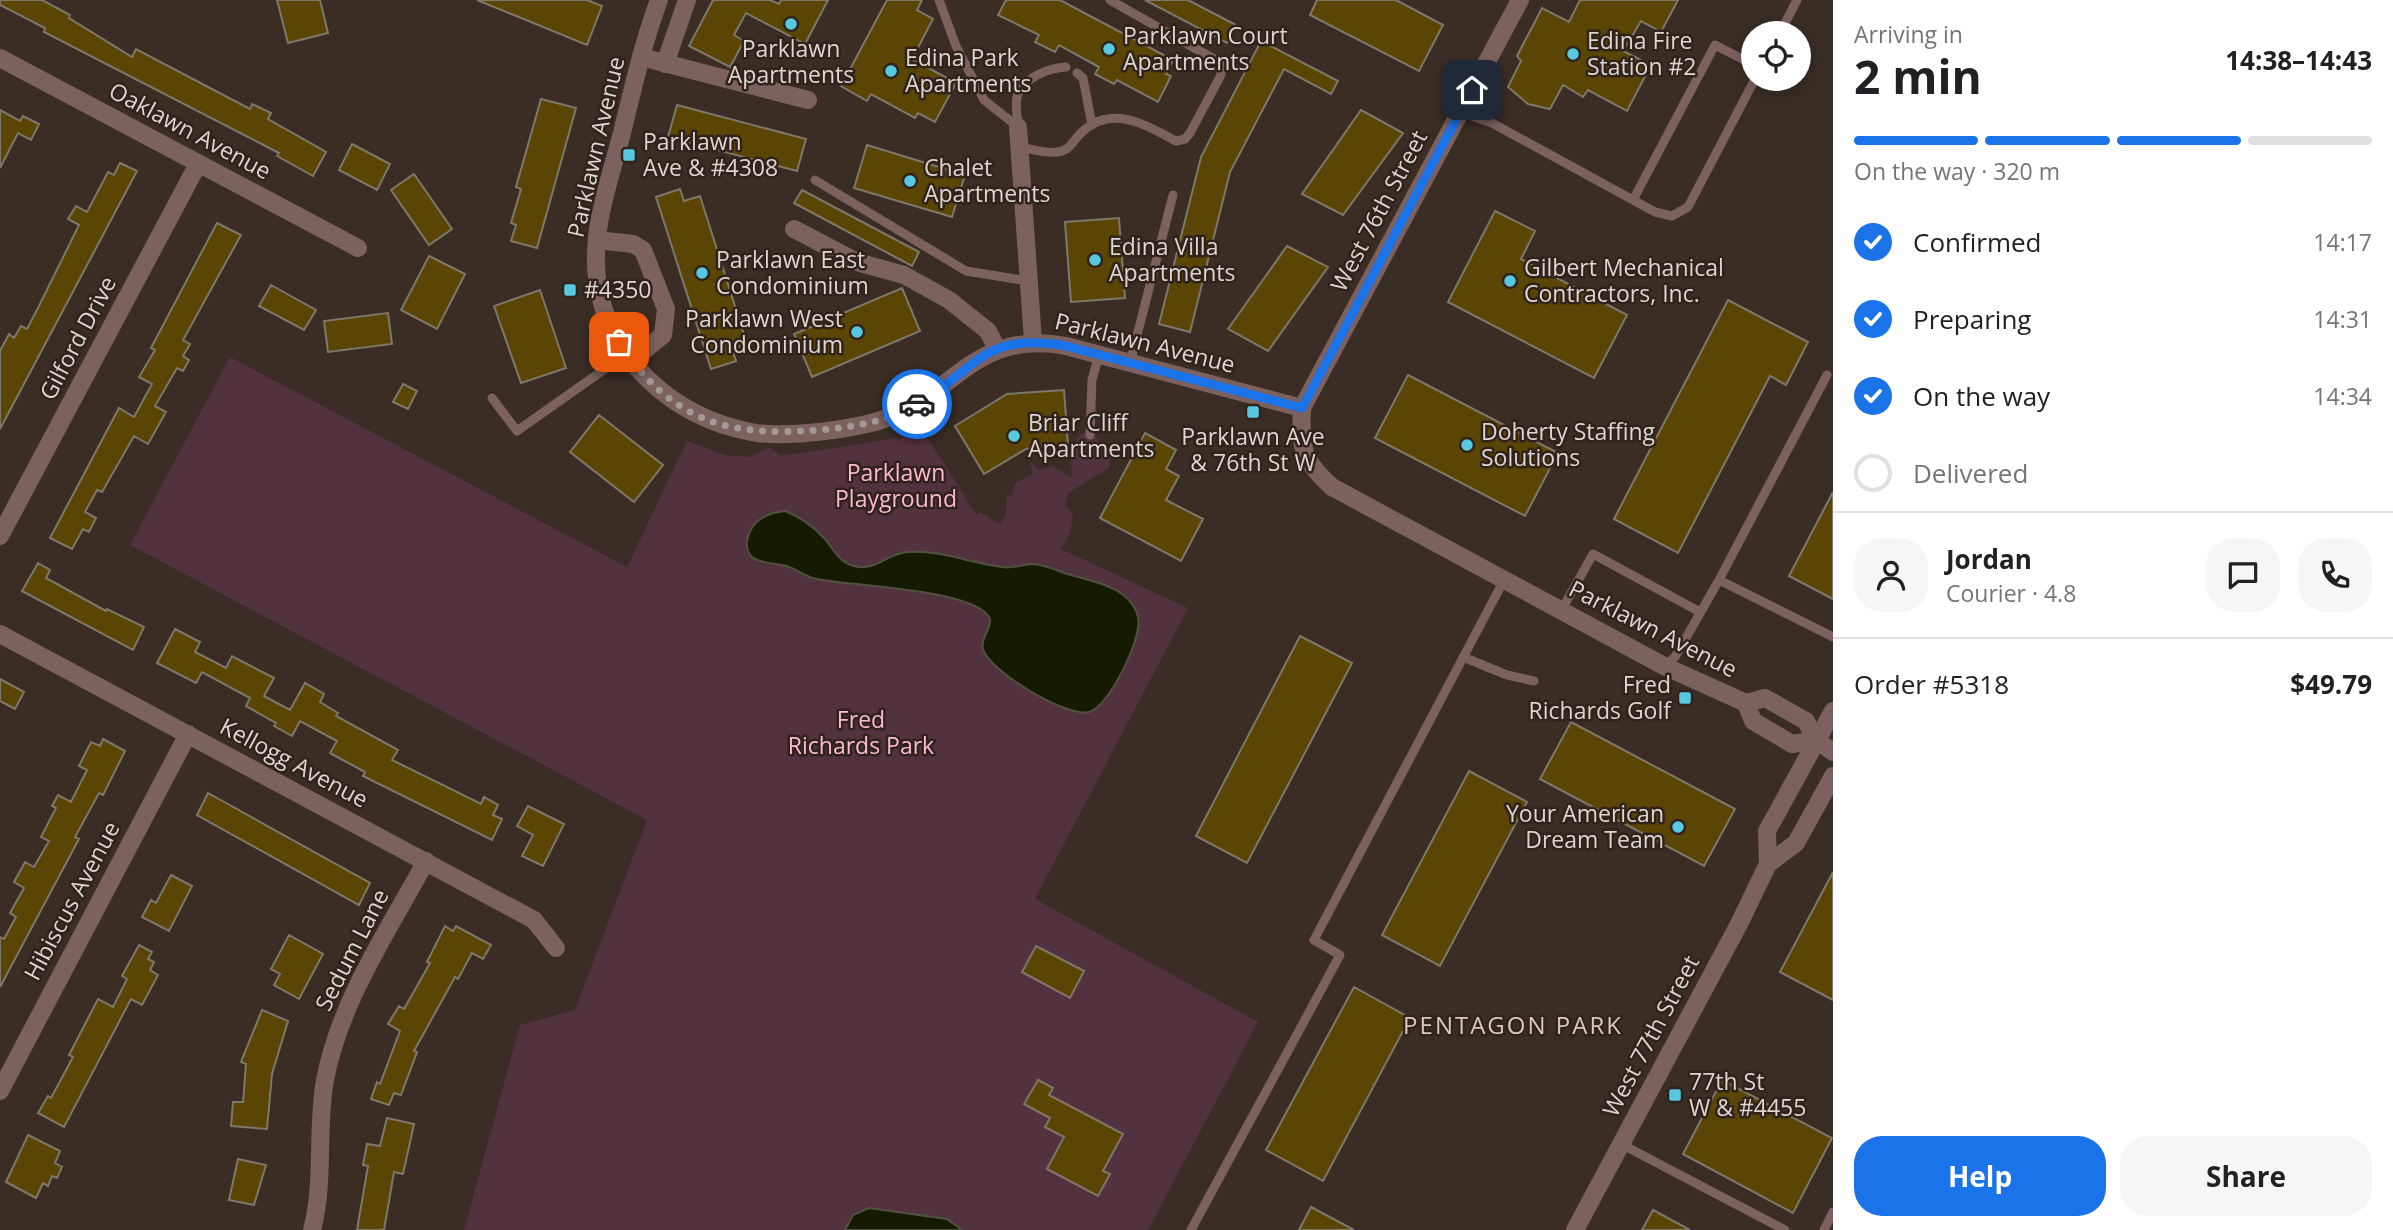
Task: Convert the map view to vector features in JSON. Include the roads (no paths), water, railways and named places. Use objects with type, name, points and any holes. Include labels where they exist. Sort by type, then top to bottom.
[{"type":"street","name":"Parklawn Avenue","points":[[659,0],[641,57],[601,211],[597,240],[597,278],[605,312],[629,357],[662,394],[690,412],[722,425],[754,432],[788,432],[866,425],[900,414],[930,397],[975,359],[997,349],[1032,341],[1099,355],[1302,408],[1300,440],[1311,469],[1332,487],[1664,666],[1745,703],[1765,698],[1806,721],[1816,740],[1833,752]]},
{"type":"street","points":[[665,64],[675,27],[687,0]]},
{"type":"street","name":"West 76th Street","points":[[1302,408],[1520,0]]},
{"type":"street","points":[[641,57],[808,100]]},
{"type":"street","name":"Oaklawn Avenue","points":[[0,58],[358,248]]},
{"type":"street","points":[[1018,127],[1032,341]]},
{"type":"street","name":"Gilford Drive","points":[[0,536],[198,163]]},
{"type":"street","points":[[794,229],[858,262],[904,275],[948,300],[988,331],[997,349]]},
{"type":"street","points":[[597,240],[633,244],[643,250],[666,309],[663,335],[629,357]]},
{"type":"street","name":"Kellogg Avenue","points":[[0,634],[534,920],[556,947]]},
{"type":"street","name":"Parklawn Avenue","points":[[1745,703],[1753,721],[1793,744],[1816,740]]},
{"type":"street","name":"West 77th Street","points":[[1575,1230],[1740,924],[1768,864],[1767,831],[1833,712]]},
{"type":"street","name":"Hibiscus Avenue","points":[[0,1091],[188,734]]},
{"type":"street","name":"West 77th Street","points":[[1768,864],[1797,843],[1833,776]]},
{"type":"street","name":"Sedum Lane","points":[[312,1230],[321,1172],[325,1081],[337,1035],[353,997],[426,861]]},
{"type":"lane","points":[[939,0],[956,46],[984,100],[1018,127]]},
{"type":"lane","points":[[1020,147],[1058,152],[1070,147],[1082,131],[1099,121],[1124,117],[1176,141],[1185,139],[1221,75],[1221,63],[1110,0]]},
{"type":"lane","points":[[1786,21],[1797,0]]},
{"type":"lane","points":[[1633,200],[1715,45],[1741,58]]},
{"type":"lane","points":[[1018,127],[1016,96],[1024,84],[1055,68],[1066,67]]},
{"type":"lane","points":[[1077,73],[1083,78],[1092,125]]},
{"type":"lane","points":[[1460,112],[1492,124],[1655,212],[1672,216],[1688,207],[1749,91]]},
{"type":"lane","points":[[816,180],[966,271],[1028,281]]},
{"type":"lane","points":[[1130,363],[1173,195]]},
{"type":"lane","points":[[1090,435],[1092,380],[1099,355]]},
{"type":"lane","points":[[492,398],[517,431],[629,357]]},
{"type":"lane","points":[[1664,666],[1675,657],[1827,376]]},
{"type":"lane","points":[[1561,611],[1594,554],[1700,612]]},
{"type":"lane","points":[[1191,1230],[1340,955],[1314,940],[1504,580]]},
{"type":"lane","points":[[1718,580],[1833,637]]},
{"type":"lane","points":[[1463,657],[1507,675],[1534,681]]},
{"type":"lane","points":[[1621,1144],[1785,1230]]},
{"type":"lane","points":[[1824,1230],[1833,1212]]},
{"type":"place","name":"Parklawn Apartments","points":[[791,24]]},
{"type":"place","name":"Parklawn Court Apartments","points":[[1109,49]]},
{"type":"place","name":"Edina Fire Station #2","points":[[1573,54]]},
{"type":"place","name":"Edina Park Apartments","points":[[891,71]]},
{"type":"place","name":"Parklawn Ave & #4308","points":[[629,155]]},
{"type":"place","name":"Chalet Apartments","points":[[910,181]]},
{"type":"place","name":"Edina Villa Apartments","points":[[1095,260]]},
{"type":"place","name":"Parklawn East Condominium","points":[[702,273]]},
{"type":"place","name":"Gilbert Mechanical Contractors, Inc.","points":[[1510,281]]},
{"type":"place","name":"#4350","points":[[570,290]]},
{"type":"place","name":"Parklawn West Condominium","points":[[857,332]]},
{"type":"place","name":"Parklawn Ave & 76th St W","points":[[1253,412]]},
{"type":"place","name":"Briar Cliff Apartments","points":[[1014,436]]},
{"type":"place","name":"Doherty Staffing Solutions","points":[[1467,445]]},
{"type":"place","name":"Fred Richards Golf","points":[[1685,698]]},
{"type":"place","name":"Your American Dream Team","points":[[1678,827]]},
{"type":"place","name":"77th St W & #4455","points":[[1675,1095]]},
{"type":"district","name":"PENTAGON PARK","points":[[1513,1026]]},
{"type":"park label","name":"Parklawn Playground","points":[[896,486]]},
{"type":"park label","name":"Fred Richards Park","points":[[861,733]]}]
